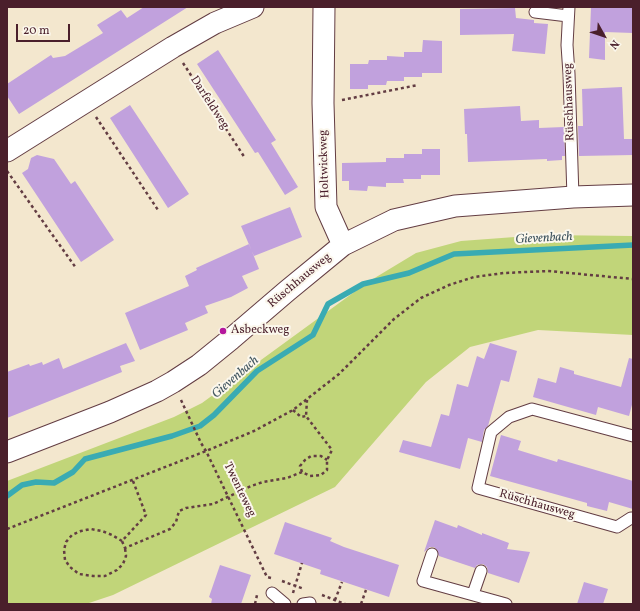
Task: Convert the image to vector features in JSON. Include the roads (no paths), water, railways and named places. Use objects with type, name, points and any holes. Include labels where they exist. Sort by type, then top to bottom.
[{"type":"street","points":[[7,151],[173,47],[215,23],[246,8],[253,7]]},
{"type":"street","name":"Holtwickweg","points":[[324,7],[326,207],[343,245]]},
{"type":"street","name":"Rüschhausweg","points":[[7,452],[110,412],[157,391],[173,382],[199,365],[343,245],[394,220],[455,206],[573,197],[633,195]]},
{"type":"lane","points":[[535,12],[569,12]]},
{"type":"lane","name":"Rüschhausweg","points":[[569,12],[567,45],[570,74],[573,197]]},
{"type":"lane","name":"Rüschhausweg","points":[[633,436],[532,409],[509,417],[491,432],[478,488],[617,527],[633,518]]},
{"type":"lane","points":[[432,554],[423,581],[506,604]]},
{"type":"lane","points":[[473,594],[481,570]]},
{"type":"lane","points":[[272,593],[288,601]]},
{"type":"waterway","name":"Gievenbach","points":[[7,496],[22,485],[36,482],[54,483],[73,472],[85,459],[172,436],[200,426],[214,415],[257,371],[313,335],[328,304],[363,284],[409,273],[454,254],[633,245]]},
{"type":"place","name":"Asbeckweg","points":[[223,331]]}]
